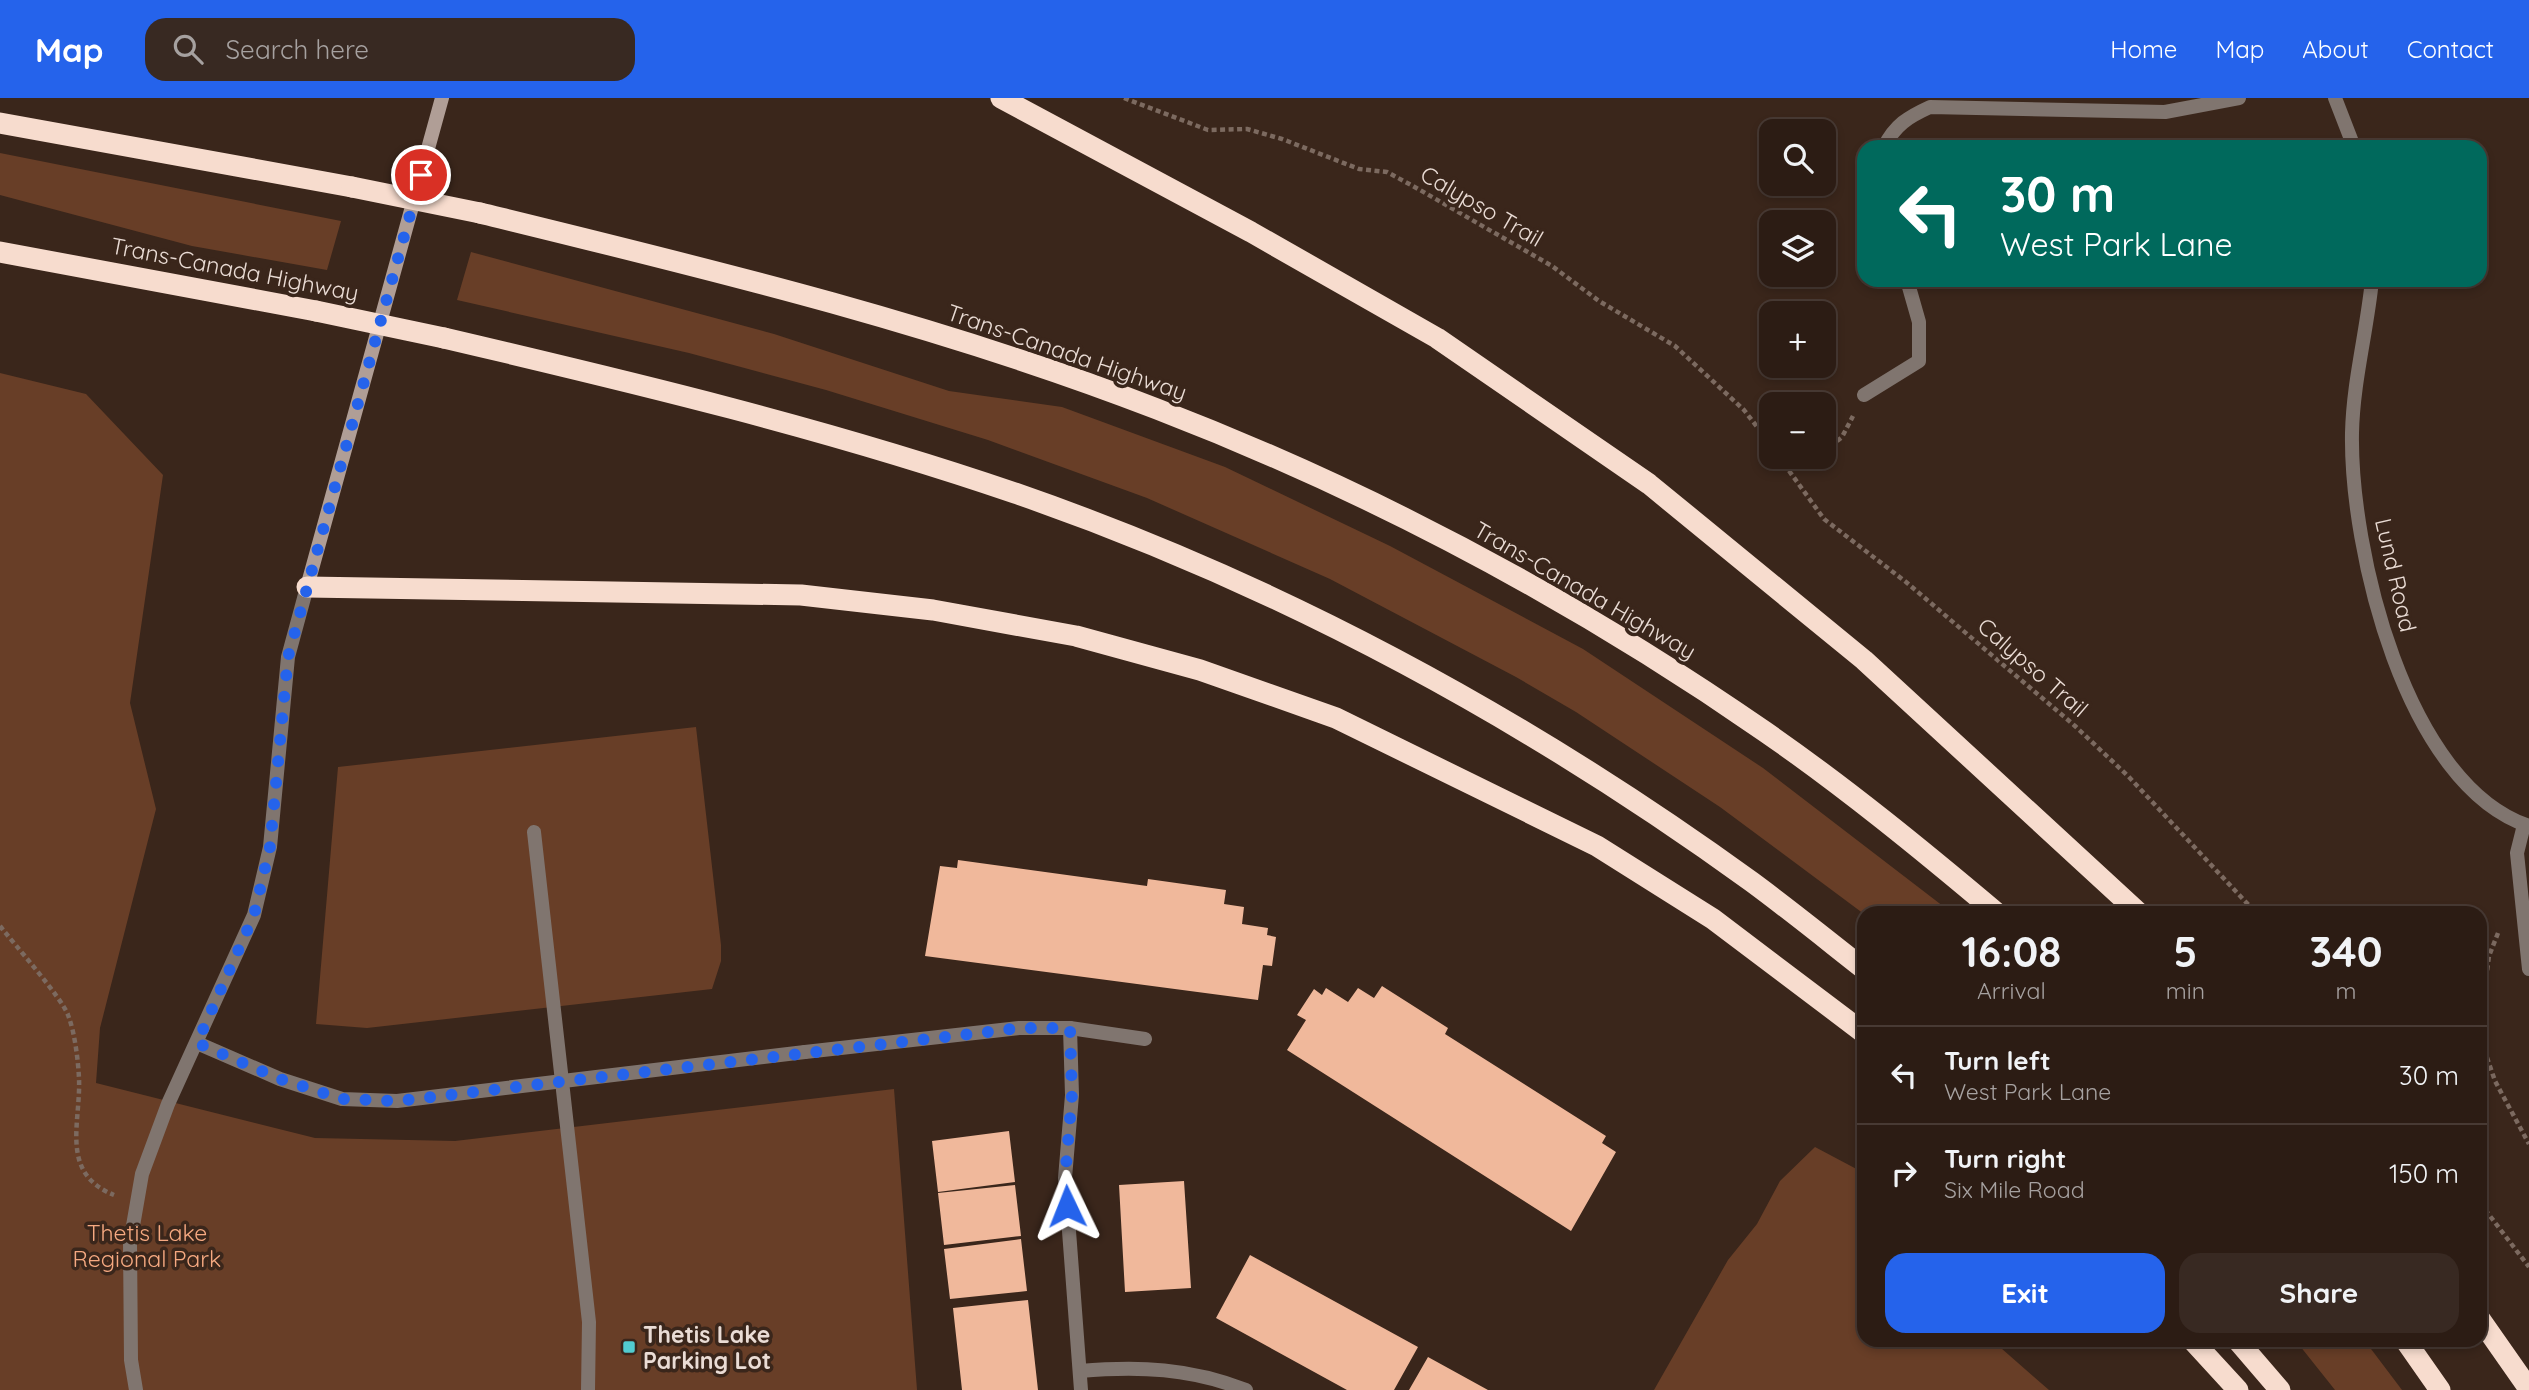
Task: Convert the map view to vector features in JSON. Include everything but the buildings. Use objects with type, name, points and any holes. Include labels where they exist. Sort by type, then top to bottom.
[{"type":"highway","points":[[1001,98],[1251,232],[1437,338],[1649,484],[1864,660],[2131,906]]},
{"type":"highway","name":"Trans-Canada Highway","points":[[0,123],[481,213],[825,300],[995,352],[1157,409],[1308,472],[1459,547],[1626,640],[1775,739],[1900,831],[1989,906]]},
{"type":"highway","name":"Trans-Canada Highway","points":[[0,252],[316,311],[612,378],[854,442],[1016,494],[1157,548],[1285,603],[1413,667],[1608,783],[1753,883],[1857,964]]},
{"type":"highway","points":[[307,587],[801,595],[933,610],[1063,634],[1200,670],[1336,718],[1597,846],[1713,919],[1857,1028]]},
{"type":"highway","points":[[2487,1329],[2529,1389]]},
{"type":"highway","points":[[2198,1347],[2238,1390]]},
{"type":"highway","points":[[2243,1347],[2280,1390]]},
{"type":"highway","points":[[2409,1347],[2440,1390]]},
{"type":"main road","points":[[307,587],[442,98]]},
{"type":"street","points":[[1888,140],[1903,120],[1930,107],[2152,113],[2239,98]]},
{"type":"street","points":[[2335,98],[2351,140]]},
{"type":"street","points":[[1864,395],[1919,361],[1919,322],[1909,287]]},
{"type":"street","name":"Lund Road","points":[[2371,287],[2352,432],[2360,531],[2375,600],[2397,668],[2425,730],[2460,780],[2492,806],[2527,825]]},
{"type":"street","points":[[136,1390],[131,1360],[130,1243],[137,1204],[146,1163],[168,1104],[254,915],[270,847],[288,657],[307,587]]},
{"type":"street","points":[[2527,825],[2516,853],[2529,969]]},
{"type":"street","points":[[534,832],[559,1081],[589,1322],[588,1390]]},
{"type":"street","points":[[197,1043],[280,1079],[342,1099],[397,1101],[1019,1028],[1070,1028],[1144,1039]]},
{"type":"street","points":[[1070,1028],[1072,1095],[1065,1178],[1082,1390]]},
{"type":"street","points":[[1080,1371],[1154,1367],[1187,1371],[1246,1390]]},
{"type":"path","name":"Calypso Trail","points":[[1124,98],[1208,130],[1247,128],[1359,169],[1387,172],[1552,266],[1599,300],[1675,346],[1744,410],[1759,429]]},
{"type":"path","points":[[1836,442],[1842,437],[1864,395]]},
{"type":"path","name":"Calypso Trail","points":[[1787,469],[1824,519],[1906,582],[2075,726],[2128,776],[2250,906]]},
{"type":"path","points":[[2487,980],[2494,937],[2504,926],[2522,918]]},
{"type":"path","points":[[0,926],[68,1014],[79,1079],[75,1146],[79,1161],[96,1188],[137,1204]]},
{"type":"path","points":[[2487,1058],[2495,1082],[2529,1144]]},
{"type":"path","points":[[2487,1212],[2529,1267]]},
{"type":"green space","points":[[0,153],[341,221],[327,270],[192,246],[0,195]]},
{"type":"green space","points":[[471,252],[774,334],[949,391],[1062,407],[1225,467],[1390,546],[1583,649],[1763,768],[1943,906],[1857,906],[1857,909],[1720,807],[1576,712],[1516,677],[1330,579],[1147,498],[988,440],[826,390],[689,353],[457,300]]},
{"type":"green space","name":"Thetis Lake Regional Park","points":[[0,373],[86,394],[163,475],[130,703],[156,809],[100,1028],[96,1083],[315,1138],[455,1141],[894,1089],[917,1390],[0,1390]]},
{"type":"green space","points":[[696,727],[721,945],[721,961],[712,989],[367,1028],[316,1024],[338,767]]},
{"type":"green space","points":[[1815,1147],[1857,1169],[1857,1347],[2000,1347],[2049,1390],[1654,1390],[1728,1260],[1757,1224],[1780,1181]]},
{"type":"green space","points":[[2301,1347],[2370,1347],[2402,1390],[2335,1390]]},
{"type":"place","name":"Thetis Lake Parking Lot","points":[[629,1347]]},
{"type":"route","points":[[421,175],[288,657],[270,847],[254,915],[197,1043],[280,1079],[342,1099],[397,1101],[1019,1028],[1070,1028],[1072,1095],[1065,1178],[1067,1206]]}]
